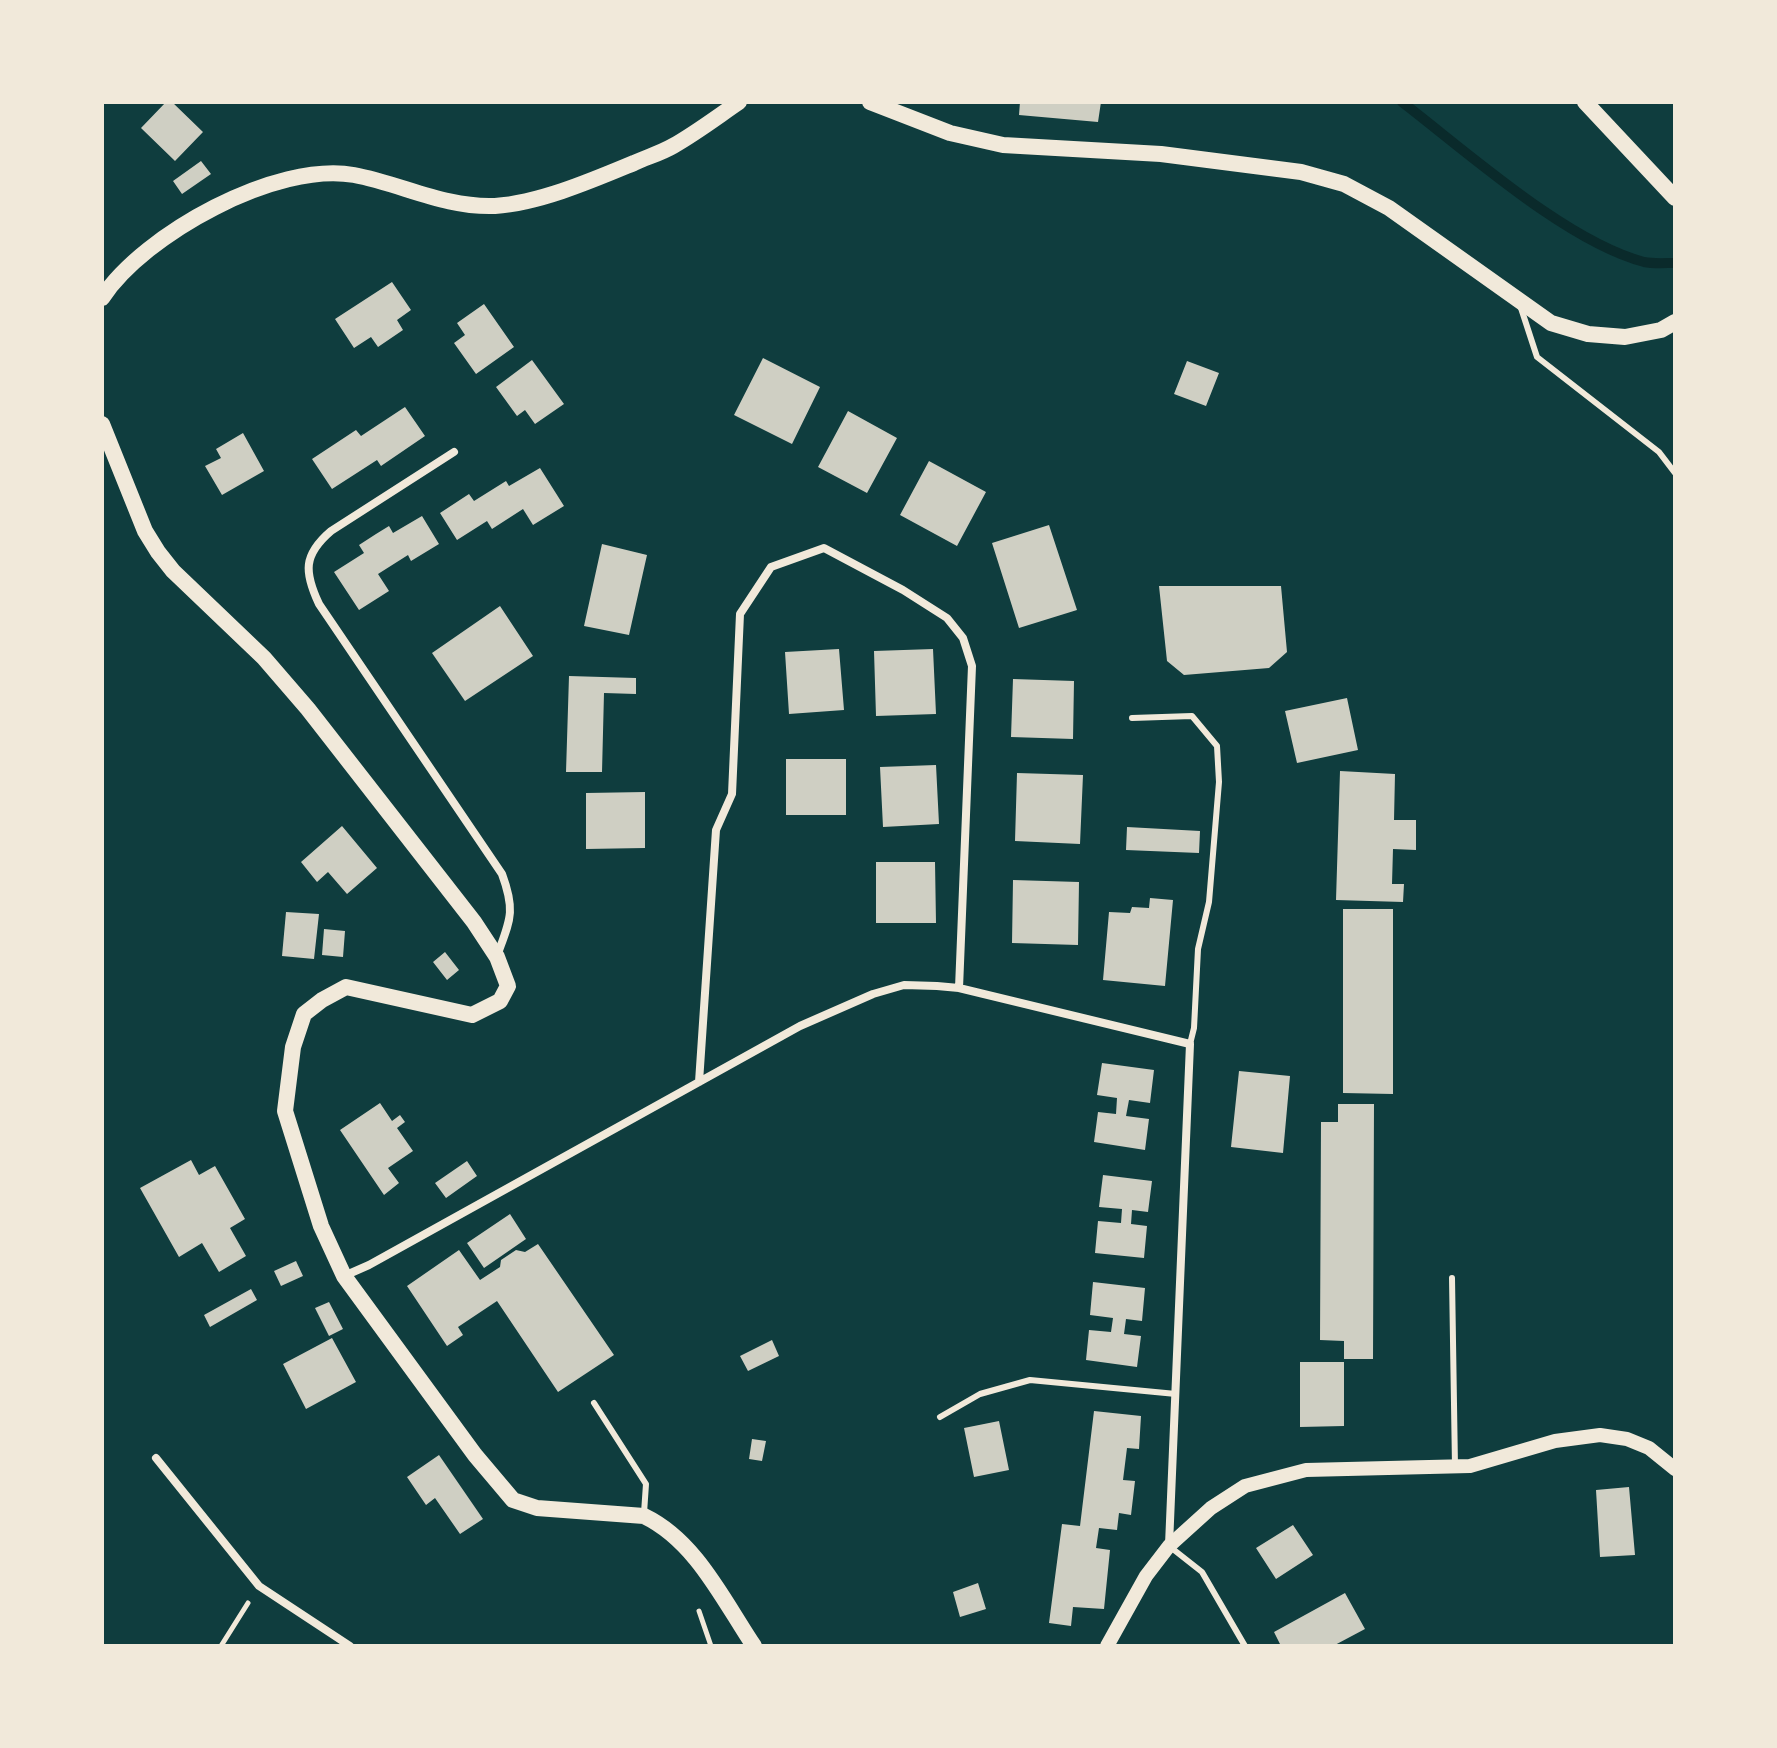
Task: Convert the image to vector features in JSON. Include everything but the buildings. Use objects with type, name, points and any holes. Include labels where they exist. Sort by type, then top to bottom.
[{"type":"main road","points":[[102,298],[123,269],[179,229],[238,195],[289,178],[339,173],[441,201],[468,206],[499,206],[527,201],[601,177],[671,147],[739,102]]},
{"type":"main road","points":[[870,102],[950,133],[1003,145],[1161,154],[1301,172],[1344,184],[1389,208],[1551,323],[1588,334],[1625,337],[1668,326]]},
{"type":"main road","points":[[1585,102],[1675,198]]},
{"type":"main road","points":[[102,424],[145,531],[158,552],[173,571],[264,658],[308,709],[474,922],[497,957],[508,986],[500,1001],[472,1015],[346,987],[304,1014],[293,1047],[285,1111],[321,1226],[344,1276],[475,1455],[513,1500],[537,1508],[644,1516],[655,1521],[688,1548],[754,1646]]},
{"type":"street","points":[[454,452],[317,543],[308,560],[308,582],[319,604],[502,874],[512,916],[497,957]]},
{"type":"street","points":[[699,1082],[716,830],[732,794],[740,614],[771,567],[824,548],[903,590],[947,618],[963,638],[972,666],[959,988]]},
{"type":"street","points":[[344,1276],[800,1026],[873,994],[904,985],[959,988],[1190,1044],[1169,1546]]},
{"type":"street","points":[[1107,1646],[1146,1576],[1169,1546],[1211,1508],[1245,1486],[1306,1470],[1455,1467],[1485,1462],[1555,1441],[1600,1435],[1627,1439],[1649,1448],[1675,1469]]},
{"type":"street","points":[[156,1458],[259,1586],[350,1646]]},
{"type":"lane","points":[[1517,298],[1537,357],[1659,452],[1675,473]]},
{"type":"lane","points":[[1132,718],[1192,716],[1217,746],[1219,782],[1209,902],[1198,949],[1194,1028],[1190,1044]]},
{"type":"lane","points":[[1452,1278],[1455,1467]]},
{"type":"lane","points":[[940,1417],[980,1394],[1030,1380],[1176,1394]]},
{"type":"lane","points":[[594,1403],[646,1484],[644,1516]]},
{"type":"lane","points":[[1169,1546],[1202,1572],[1245,1646]]},
{"type":"path","points":[[221,1646],[259,1586]]},
{"type":"waterway","points":[[1402,102],[1550,216],[1614,251],[1644,262],[1675,263]]}]
